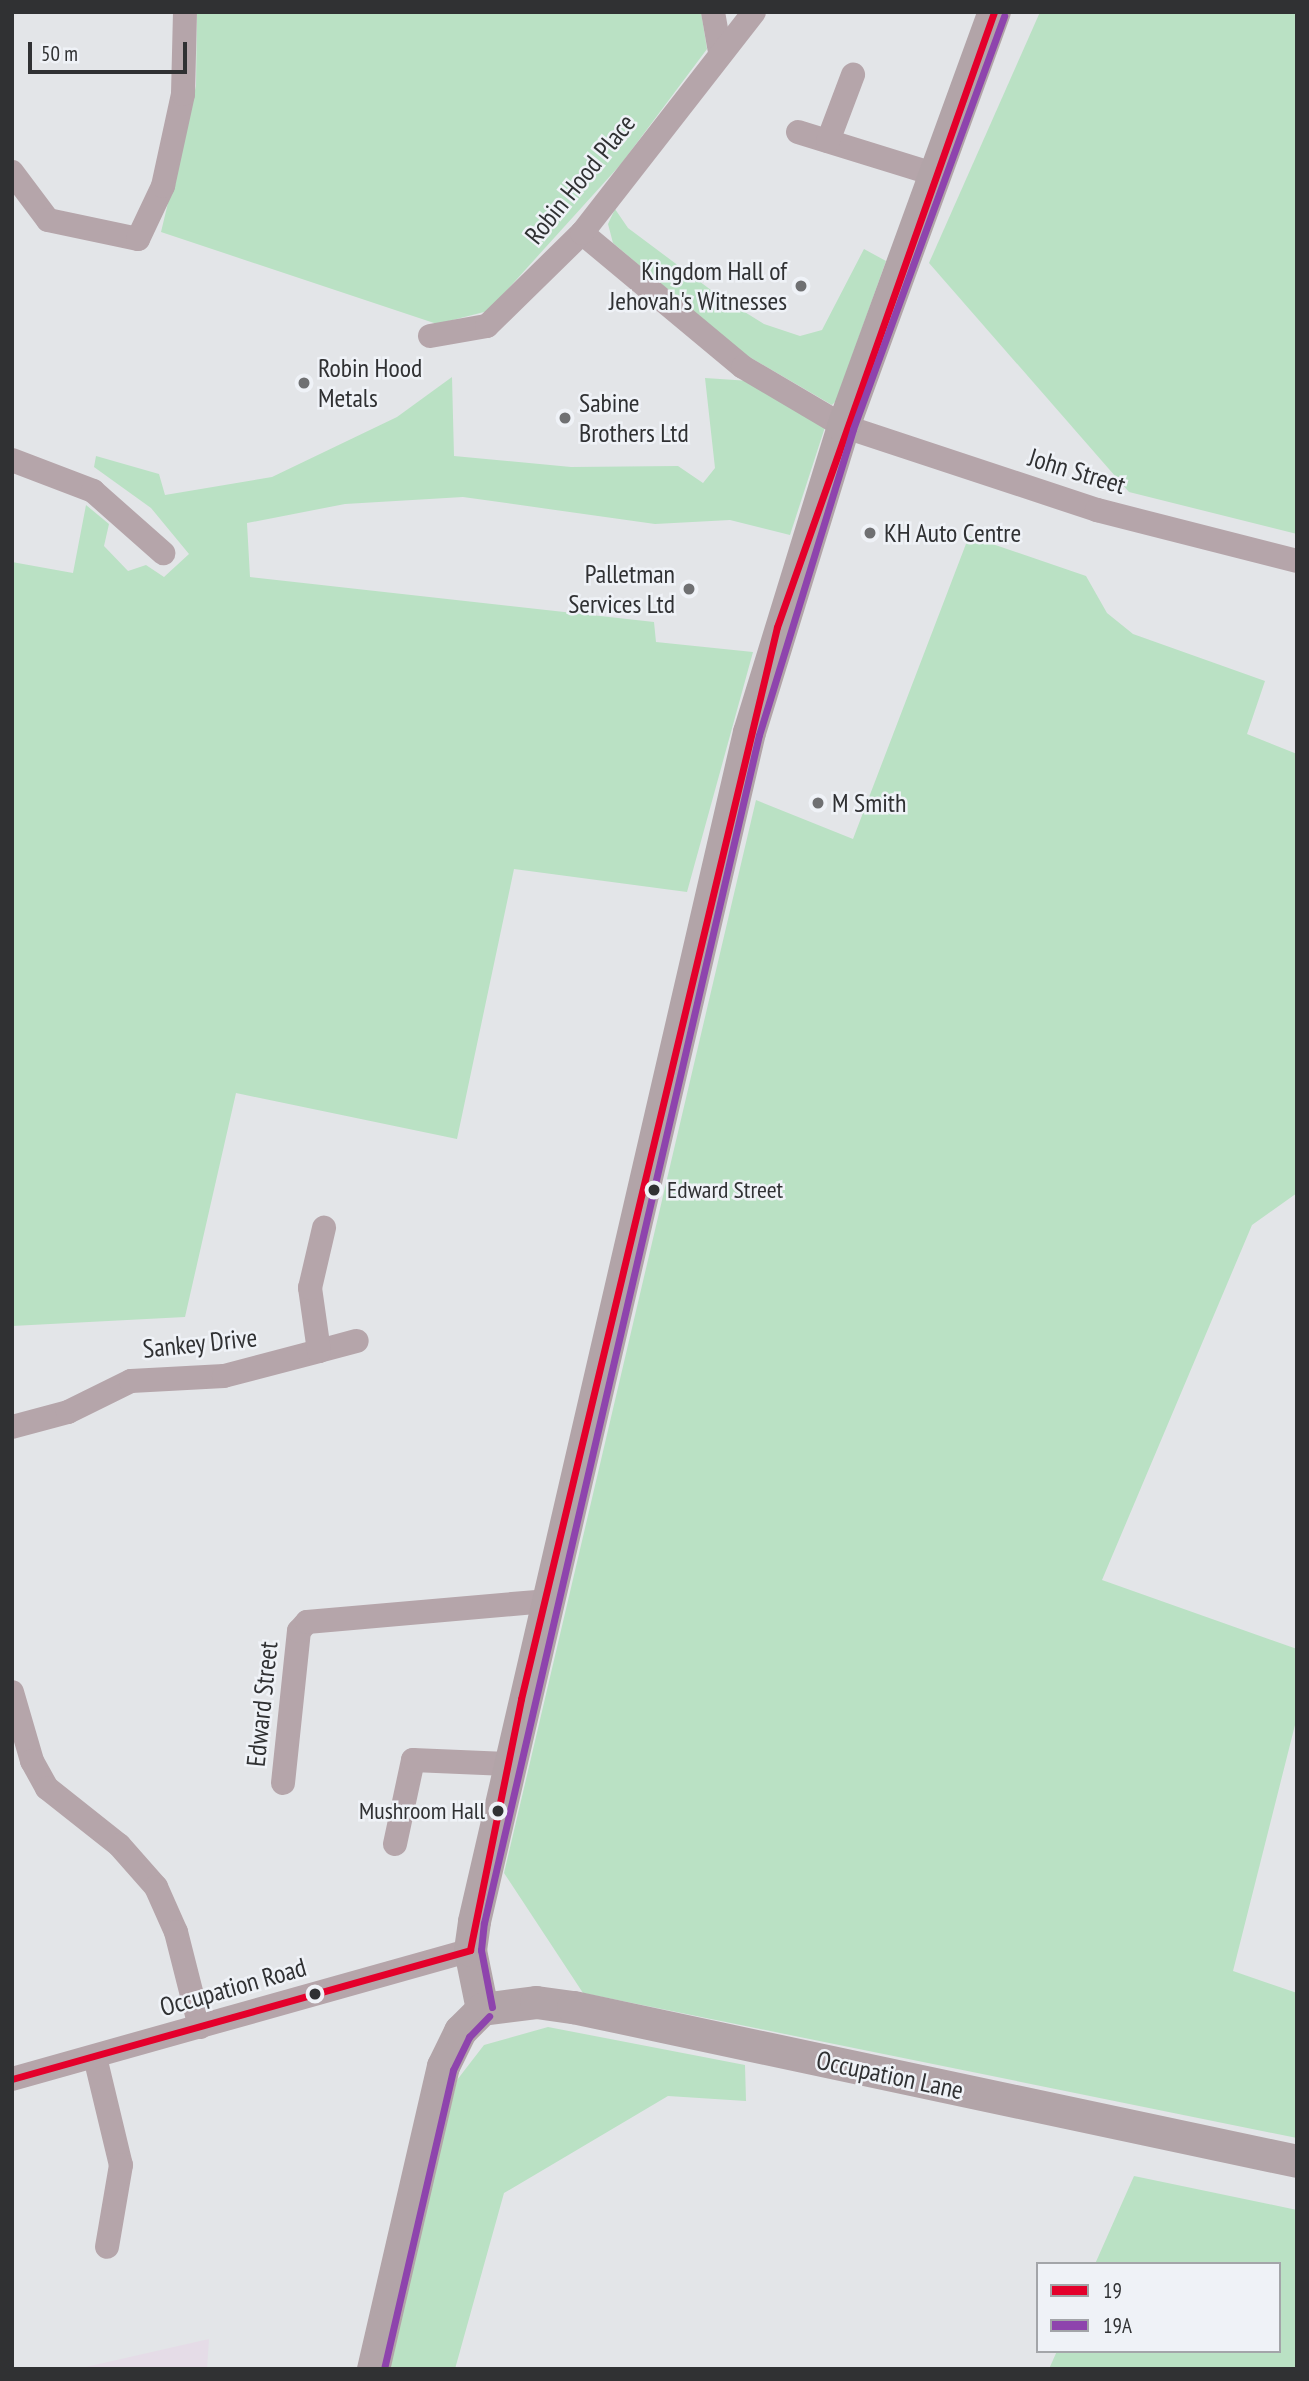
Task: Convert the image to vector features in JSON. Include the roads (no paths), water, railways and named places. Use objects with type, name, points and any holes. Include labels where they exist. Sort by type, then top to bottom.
[{"type":"street","points":[[12,172],[48,220],[138,239],[163,186],[183,94],[185,12]]},
{"type":"street","points":[[713,12],[720,50]]},
{"type":"street","name":"Robin Hood Place","points":[[430,336],[487,326],[582,233],[720,50],[754,12]]},
{"type":"street","points":[[373,2369],[443,2066],[460,2031],[482,2008],[470,1950],[507,1764],[749,732],[843,426],[937,175],[994,12]]},
{"type":"street","points":[[828,141],[853,75]]},
{"type":"street","points":[[798,132],[937,175]]},
{"type":"street","name":"John Street","points":[[582,233],[743,367],[843,426],[1097,510],[1297,561]]},
{"type":"street","points":[[12,460],[93,491],[163,553]]},
{"type":"street","points":[[318,1351],[310,1288],[324,1228]]},
{"type":"street","name":"Sankey Drive","points":[[12,1427],[68,1412],[131,1381],[224,1376],[358,1341]]},
{"type":"street","name":"Edward Street","points":[[283,1783],[299,1631],[307,1622],[546,1601]]},
{"type":"street","points":[[12,1692],[32,1762],[47,1788],[119,1845],[156,1887],[176,1932],[200,2027]]},
{"type":"street","points":[[395,1844],[413,1760],[507,1764]]},
{"type":"street","name":"Occupation Road","points":[[12,2079],[470,1950]]},
{"type":"street","name":"Occupation Lane","points":[[482,2008],[536,2003],[573,2007],[1297,2161]]},
{"type":"street","points":[[94,2057],[121,2165],[107,2247]]},
{"type":"place","name":"Kingdom Hall of Jehovah's Witnesses","points":[[801,286]]},
{"type":"place","name":"Robin Hood Metals","points":[[304,383]]},
{"type":"place","name":"Sabine Brothers Ltd","points":[[565,418]]},
{"type":"place","name":"KH Auto Centre","points":[[870,533]]},
{"type":"place","name":"Palletman Services Ltd","points":[[689,589]]},
{"type":"place","name":"M Smith","points":[[818,803]]},
{"type":"place","name":"Edward Street","points":[[654,1190]]},
{"type":"place","name":"Mushroom Hall","points":[[498,1811]]}]
